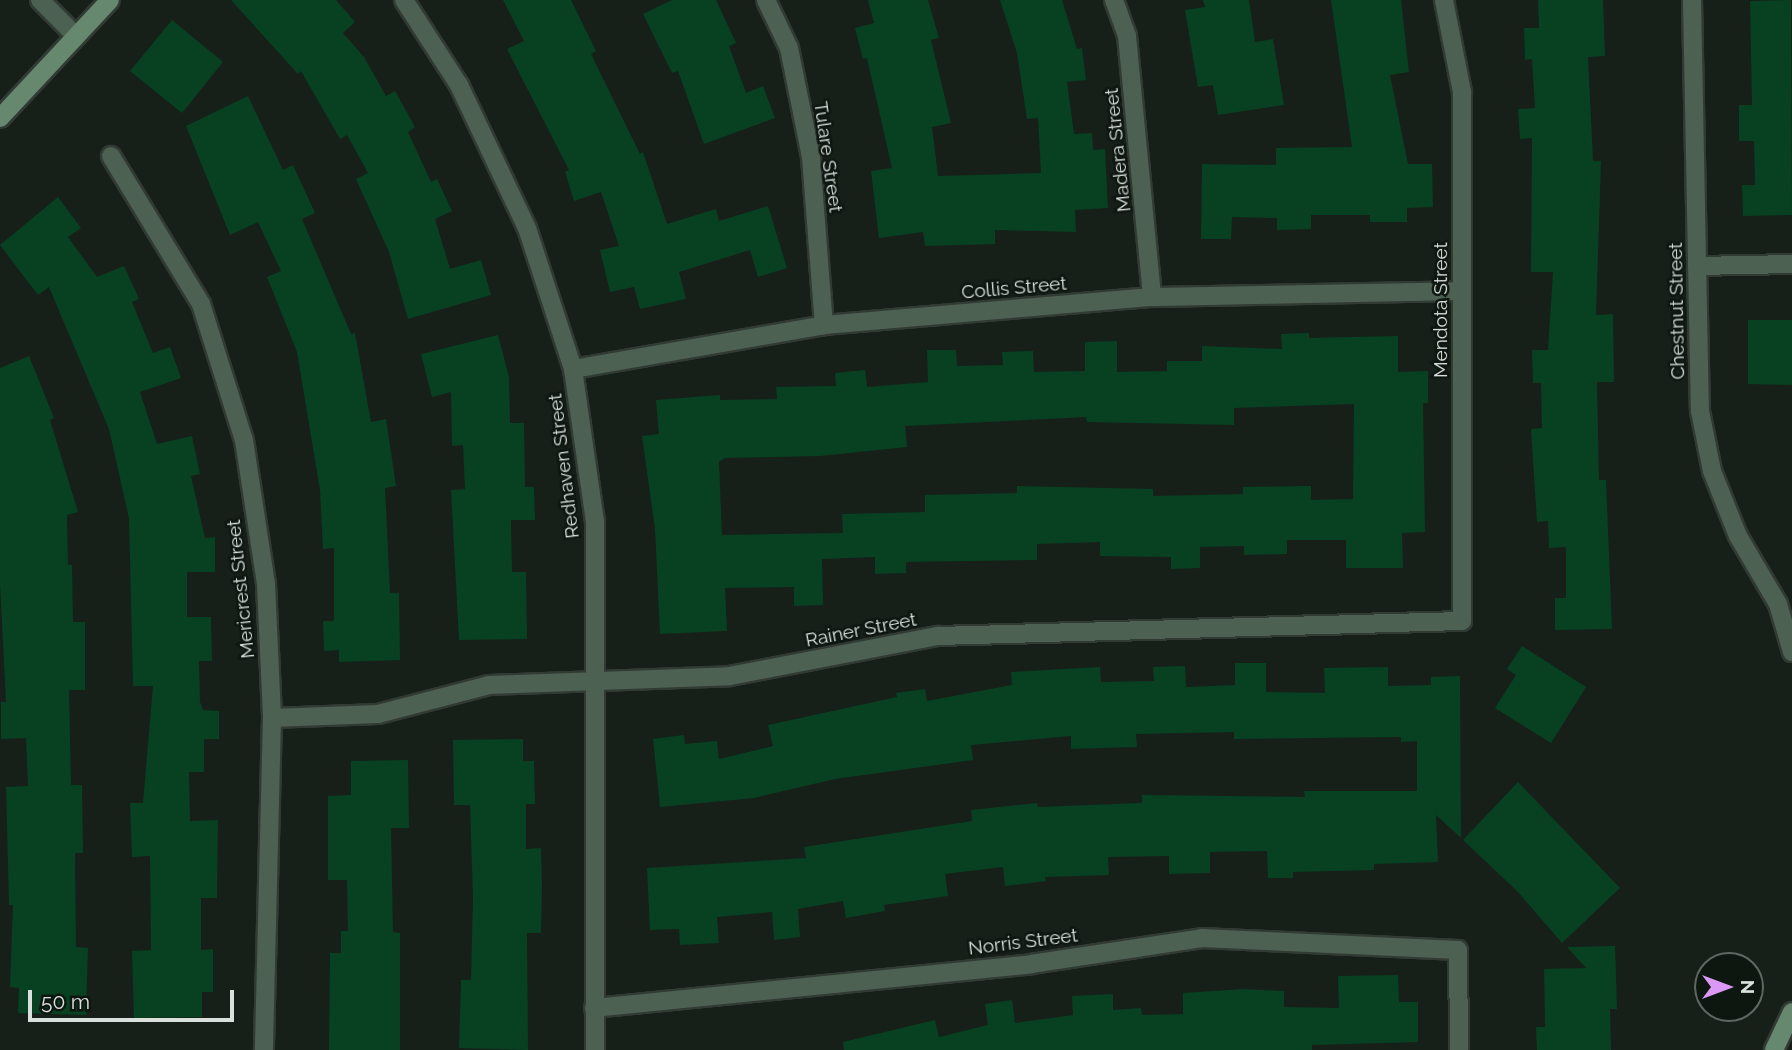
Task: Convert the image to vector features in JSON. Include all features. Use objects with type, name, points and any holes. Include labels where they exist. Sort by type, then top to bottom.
[{"type":"street","points":[[40,0],[76,36]]},
{"type":"street","points":[[0,118],[110,0]]},
{"type":"street","name":"Redhaven Street","points":[[404,0],[459,85],[527,228],[573,369],[595,521],[595,1050]]},
{"type":"street","name":"Tulare Street","points":[[766,0],[789,48],[811,157],[824,325]]},
{"type":"street","name":"Madera Street","points":[[1114,0],[1127,36],[1152,298]]},
{"type":"street","name":"Mendota Street","points":[[1444,0],[1462,92],[1462,621]]},
{"type":"street","name":"Chestnut Street","points":[[1692,0],[1700,411],[1712,471],[1738,536],[1785,607],[1792,652]]},
{"type":"street","name":"Mericrest Street","points":[[111,156],[201,304],[244,440],[266,583],[272,718],[264,1050]]},
{"type":"street","points":[[1697,266],[1792,264]]},
{"type":"street","name":"Collis Street","points":[[573,369],[824,325],[1152,298],[1462,291]]},
{"type":"street","name":"Rainer Street","points":[[272,718],[377,714],[489,685],[730,676],[938,636],[1462,621]]},
{"type":"street","name":"Norris Street","points":[[594,1008],[1031,964],[1202,939],[1458,950],[1459,1050]]},
{"type":"street","points":[[1774,1050],[1792,1012]]},
{"type":"building","points":[[231,0],[336,0],[355,22],[343,33],[364,57],[386,96],[395,91],[415,127],[408,132],[431,182],[437,179],[452,211],[435,219],[450,269],[481,260],[491,295],[408,319],[389,252],[356,179],[368,173],[347,135],[340,139],[301,71],[298,74]]},
{"type":"building","points":[[503,0],[571,0],[596,51],[591,54],[640,154],[643,152],[667,224],[716,209],[719,221],[768,206],[787,268],[758,277],[750,250],[679,272],[686,299],[640,309],[634,287],[610,292],[600,250],[619,246],[601,192],[574,201],[565,172],[569,170],[507,49],[524,41]]},
{"type":"building","points":[[672,0],[716,0],[736,43],[729,46],[746,93],[763,86],[775,118],[704,144],[678,71],[672,73],[643,14]]},
{"type":"building","points":[[868,0],[928,0],[939,38],[931,40],[951,123],[932,127],[938,176],[1041,173],[1038,118],[1027,119],[1017,53],[1000,0],[1062,0],[1077,49],[1082,48],[1086,80],[1067,82],[1074,134],[1092,133],[1093,150],[1105,149],[1108,208],[1075,210],[1076,232],[995,230],[995,244],[925,246],[923,232],[879,238],[871,171],[892,168],[867,58],[863,59],[855,28],[874,23]]},
{"type":"building","points":[[1203,0],[1249,0],[1255,42],[1273,39],[1284,105],[1218,115],[1213,85],[1198,87],[1185,10],[1205,7]]},
{"type":"building","points":[[1331,0],[1401,0],[1409,72],[1390,75],[1408,164],[1432,164],[1433,207],[1407,208],[1407,222],[1370,222],[1370,215],[1311,215],[1311,229],[1277,230],[1277,218],[1232,217],[1231,239],[1201,239],[1202,164],[1276,165],[1276,148],[1352,147]]},
{"type":"building","points":[[1538,0],[1603,0],[1605,56],[1588,57],[1593,161],[1601,161],[1596,315],[1613,314],[1614,382],[1597,382],[1599,480],[1606,480],[1612,629],[1555,630],[1555,598],[1566,598],[1566,547],[1549,548],[1548,521],[1537,522],[1531,429],[1542,428],[1541,383],[1533,383],[1532,350],[1548,350],[1553,272],[1531,272],[1532,138],[1520,139],[1518,109],[1535,108],[1532,59],[1525,60],[1524,28],[1539,28]]},
{"type":"building","points":[[1791,0],[1792,215],[1743,216],[1742,185],[1755,185],[1754,141],[1739,141],[1739,105],[1752,105],[1750,1]]},
{"type":"building","points":[[172,20],[223,62],[182,113],[130,71]]},
{"type":"building","points":[[248,96],[283,170],[293,165],[315,213],[302,219],[351,334],[355,333],[371,422],[386,419],[396,486],[385,488],[390,593],[399,593],[400,660],[339,662],[339,650],[324,651],[323,621],[334,621],[334,548],[323,549],[320,490],[297,352],[267,277],[281,271],[258,222],[230,235],[186,126]]},
{"type":"building","points":[[58,197],[81,228],[68,237],[97,277],[124,266],[139,299],[132,302],[153,353],[170,347],[181,378],[140,392],[157,444],[192,436],[200,474],[191,476],[205,538],[215,537],[215,572],[187,572],[187,617],[211,617],[212,661],[199,661],[200,702],[203,710],[219,711],[219,739],[204,739],[204,772],[189,772],[190,821],[218,820],[217,898],[201,898],[201,950],[213,949],[213,992],[202,992],[202,1017],[134,1018],[132,951],[151,950],[150,856],[132,857],[130,803],[143,803],[153,686],[133,686],[129,518],[109,429],[49,287],[38,295],[0,245]]},
{"type":"building","points":[[1748,320],[1792,320],[1792,385],[1748,384]]},
{"type":"building","points":[[1309,333],[1309,338],[1398,336],[1398,372],[1428,371],[1428,403],[1423,403],[1425,532],[1402,533],[1403,568],[1346,568],[1346,540],[1287,540],[1287,554],[1244,555],[1244,546],[1200,547],[1200,568],[1171,569],[1171,557],[1100,556],[1100,542],[1037,544],[1037,560],[906,562],[906,573],[875,574],[875,557],[822,559],[823,605],[794,606],[794,587],[725,588],[727,631],[660,634],[655,529],[642,436],[659,434],[656,400],[720,395],[720,400],[777,399],[776,387],[836,386],[835,373],[865,370],[867,387],[928,382],[927,350],[956,350],[957,366],[1003,365],[1002,352],[1033,351],[1034,372],[1085,371],[1085,342],[1117,341],[1117,372],[1167,371],[1167,361],[1202,361],[1202,346],[1282,349],[1281,334]],"holes":[[[1354,404],[1353,499],[1311,500],[1311,486],[1243,487],[1243,494],[1153,496],[1153,489],[1017,486],[1017,493],[925,495],[925,512],[842,514],[843,533],[722,535],[719,462],[725,458],[820,456],[907,447],[905,426],[1086,417],[1087,422],[1234,425],[1234,408]]]},
{"type":"building","points":[[498,335],[509,377],[510,423],[524,423],[525,487],[534,487],[535,520],[511,520],[512,572],[526,572],[527,639],[459,640],[451,490],[465,489],[463,445],[452,446],[451,392],[432,397],[421,354]]},
{"type":"building","points":[[29,356],[54,418],[50,420],[78,512],[67,515],[68,565],[72,565],[73,622],[85,622],[85,690],[69,690],[71,785],[82,785],[83,853],[75,853],[76,947],[88,948],[86,1015],[18,1013],[19,988],[10,987],[13,905],[9,905],[6,787],[28,786],[26,738],[1,739],[1,702],[6,702],[0,584],[0,368]]},
{"type":"building","points":[[1522,646],[1586,687],[1551,743],[1495,708],[1516,675],[1507,669]]},
{"type":"building","points":[[1235,663],[1266,663],[1266,692],[1325,693],[1324,668],[1388,667],[1388,686],[1431,685],[1431,677],[1460,676],[1461,838],[1436,815],[1438,862],[1374,864],[1374,870],[1293,872],[1293,878],[1268,878],[1267,851],[1210,852],[1210,873],[1169,874],[1169,856],[1108,857],[1109,875],[1045,877],[1046,881],[1005,886],[1003,867],[945,874],[948,896],[884,905],[885,911],[846,918],[843,901],[798,909],[800,937],[774,940],[772,912],[717,917],[719,943],[680,945],[679,929],[650,930],[647,868],[806,858],[804,847],[972,821],[971,810],[1037,803],[1038,807],[1142,803],[1142,795],[1305,797],[1304,791],[1417,791],[1417,741],[1401,742],[1401,737],[1234,739],[1234,732],[1136,734],[1137,747],[1071,749],[1071,736],[971,745],[973,760],[835,779],[754,798],[660,807],[653,739],[684,735],[685,744],[717,741],[719,759],[773,746],[768,725],[897,697],[896,693],[925,689],[927,701],[1012,685],[1011,672],[1100,667],[1101,682],[1154,681],[1153,667],[1185,666],[1186,687],[1235,685]]},
{"type":"building","points":[[523,739],[523,761],[534,761],[535,804],[526,804],[526,849],[541,848],[542,887],[541,933],[527,933],[528,1050],[459,1048],[461,980],[471,980],[473,898],[470,805],[454,805],[453,740]]},
{"type":"building","points":[[408,760],[409,828],[391,828],[393,932],[400,933],[400,1050],[329,1050],[330,953],[341,953],[341,931],[348,931],[347,880],[328,880],[328,796],[351,795],[351,761]]},
{"type":"building","points":[[1518,782],[1620,888],[1562,943],[1518,892],[1463,840]]},
{"type":"building","points":[[1615,946],[1617,1009],[1610,1009],[1611,1050],[1537,1050],[1536,1027],[1545,1027],[1544,969],[1586,968],[1567,947]]},
{"type":"building","points":[[1398,975],[1399,1002],[1418,1002],[1418,1042],[1312,1045],[1312,1050],[844,1050],[843,1042],[935,1020],[939,1037],[988,1025],[985,1004],[1012,1000],[1015,1023],[1073,1015],[1072,996],[1113,994],[1113,1010],[1141,1008],[1142,1015],[1183,1014],[1183,993],[1244,989],[1284,991],[1284,1007],[1339,1008],[1338,976]]}]
